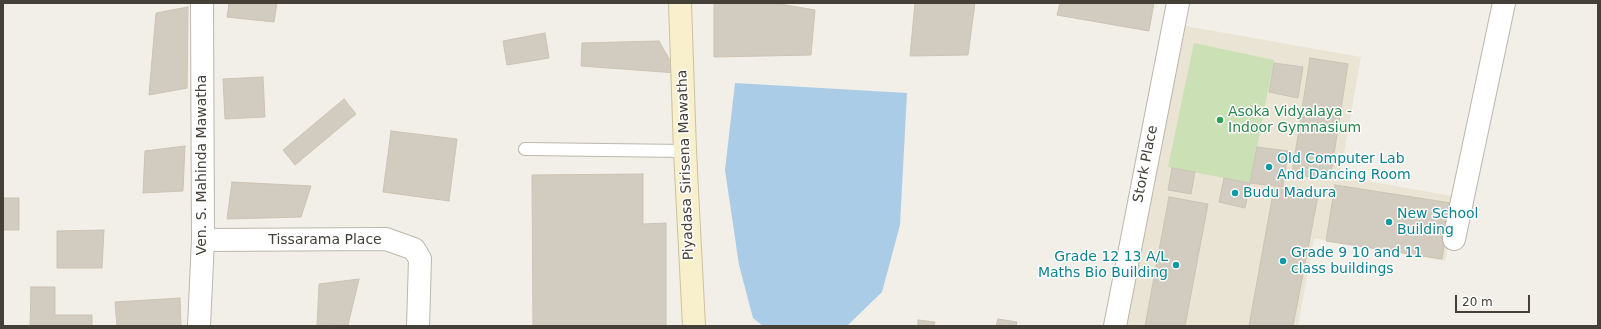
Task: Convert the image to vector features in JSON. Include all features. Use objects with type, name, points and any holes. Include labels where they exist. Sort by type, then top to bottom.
[{"type":"street","name":"Ven. S. Mahinda Mawatha","points":[[199,326],[203,240],[202,3]]},
{"type":"street","name":"Piyadasa Sirisena Mawatha","points":[[680,3],[685,151],[694,326]]},
{"type":"street","name":"Stork Place","points":[[1115,326],[1178,3]]},
{"type":"street","points":[[1454,239],[1504,3]]},
{"type":"street","name":"Tissarama Place","points":[[203,240],[386,239],[414,249],[420,259],[418,326]]},
{"type":"lane","points":[[525,149],[685,151]]},
{"type":"shaded area","points":[[1174,24],[1361,57],[1340,176],[1457,197],[1445,261],[1314,238],[1298,326],[1120,326]]},
{"type":"green space","name":"Asoka Vidyalaya - Indoor Gymnasium","points":[[1194,43],[1274,60],[1250,183],[1168,167]]},
{"type":"water","points":[[735,83],[907,93],[900,225],[882,292],[847,326],[763,326],[753,318],[739,265],[725,170]]},
{"type":"building","points":[[229,3],[277,3],[274,22],[227,17]]},
{"type":"building","points":[[714,3],[774,3],[815,10],[811,55],[714,57]]},
{"type":"building","points":[[915,3],[975,3],[968,55],[910,56]]},
{"type":"building","points":[[1060,3],[1154,3],[1149,31],[1057,15]]},
{"type":"building","points":[[188,7],[187,88],[149,95],[156,13]]},
{"type":"building","points":[[545,33],[549,58],[507,65],[503,41]]},
{"type":"building","points":[[659,41],[677,73],[581,66],[582,43]]},
{"type":"building","points":[[1310,58],[1348,64],[1330,180],[1292,174]]},
{"type":"building","points":[[1274,63],[1303,67],[1298,98],[1269,92]]},
{"type":"building","points":[[263,77],[265,117],[225,119],[223,79]]},
{"type":"building","points":[[344,99],[356,114],[295,165],[283,150]]},
{"type":"building","points":[[391,131],[457,139],[449,201],[383,192]]},
{"type":"building","points":[[185,146],[183,191],[143,193],[145,151]]},
{"type":"building","name":"Old Computer Lab And Dancing Room","points":[[1257,147],[1288,151],[1283,187],[1250,183]]},
{"type":"building","points":[[1172,168],[1195,172],[1191,194],[1168,190]]},
{"type":"building","points":[[643,174],[643,224],[666,223],[666,326],[533,326],[532,175]]},
{"type":"building","name":"Budu Madura","points":[[1224,178],[1250,183],[1245,208],[1219,202]]},
{"type":"building","points":[[232,182],[311,186],[301,217],[227,219]]},
{"type":"building","name":"New School Building","points":[[1335,185],[1451,203],[1442,259],[1326,241]]},
{"type":"building","name":"Grade 9 10 and 11 class buildings","points":[[1274,188],[1318,196],[1293,326],[1249,326]]},
{"type":"building","name":"Grade 12 13 A/L Maths Bio Building","points":[[1169,197],[1208,204],[1185,326],[1145,326]]},
{"type":"building","points":[[3,198],[19,198],[19,230],[3,230]]},
{"type":"building","points":[[104,230],[102,268],[57,268],[57,231]]},
{"type":"building","points":[[359,279],[348,325],[317,326],[319,284]]},
{"type":"building","points":[[31,287],[55,287],[55,315],[92,315],[92,326],[30,326]]},
{"type":"building","points":[[180,298],[181,326],[117,326],[115,302]]},
{"type":"building","points":[[998,319],[1017,322],[1016,326],[996,326]]},
{"type":"building","points":[[918,320],[935,322],[934,326],[918,326]]},
{"type":"place","name":"Asoka Vidyalaya - Indoor Gymnasium","points":[[1220,120]]},
{"type":"place","name":"Old Computer Lab And Dancing Room","points":[[1269,167]]},
{"type":"place","name":"Budu Madura","points":[[1235,193]]},
{"type":"place","name":"New School Building","points":[[1389,222]]},
{"type":"place","name":"Grade 9 10 and 11 class buildings","points":[[1283,261]]},
{"type":"place","name":"Grade 12 13 A/L Maths Bio Building","points":[[1176,265]]}]
